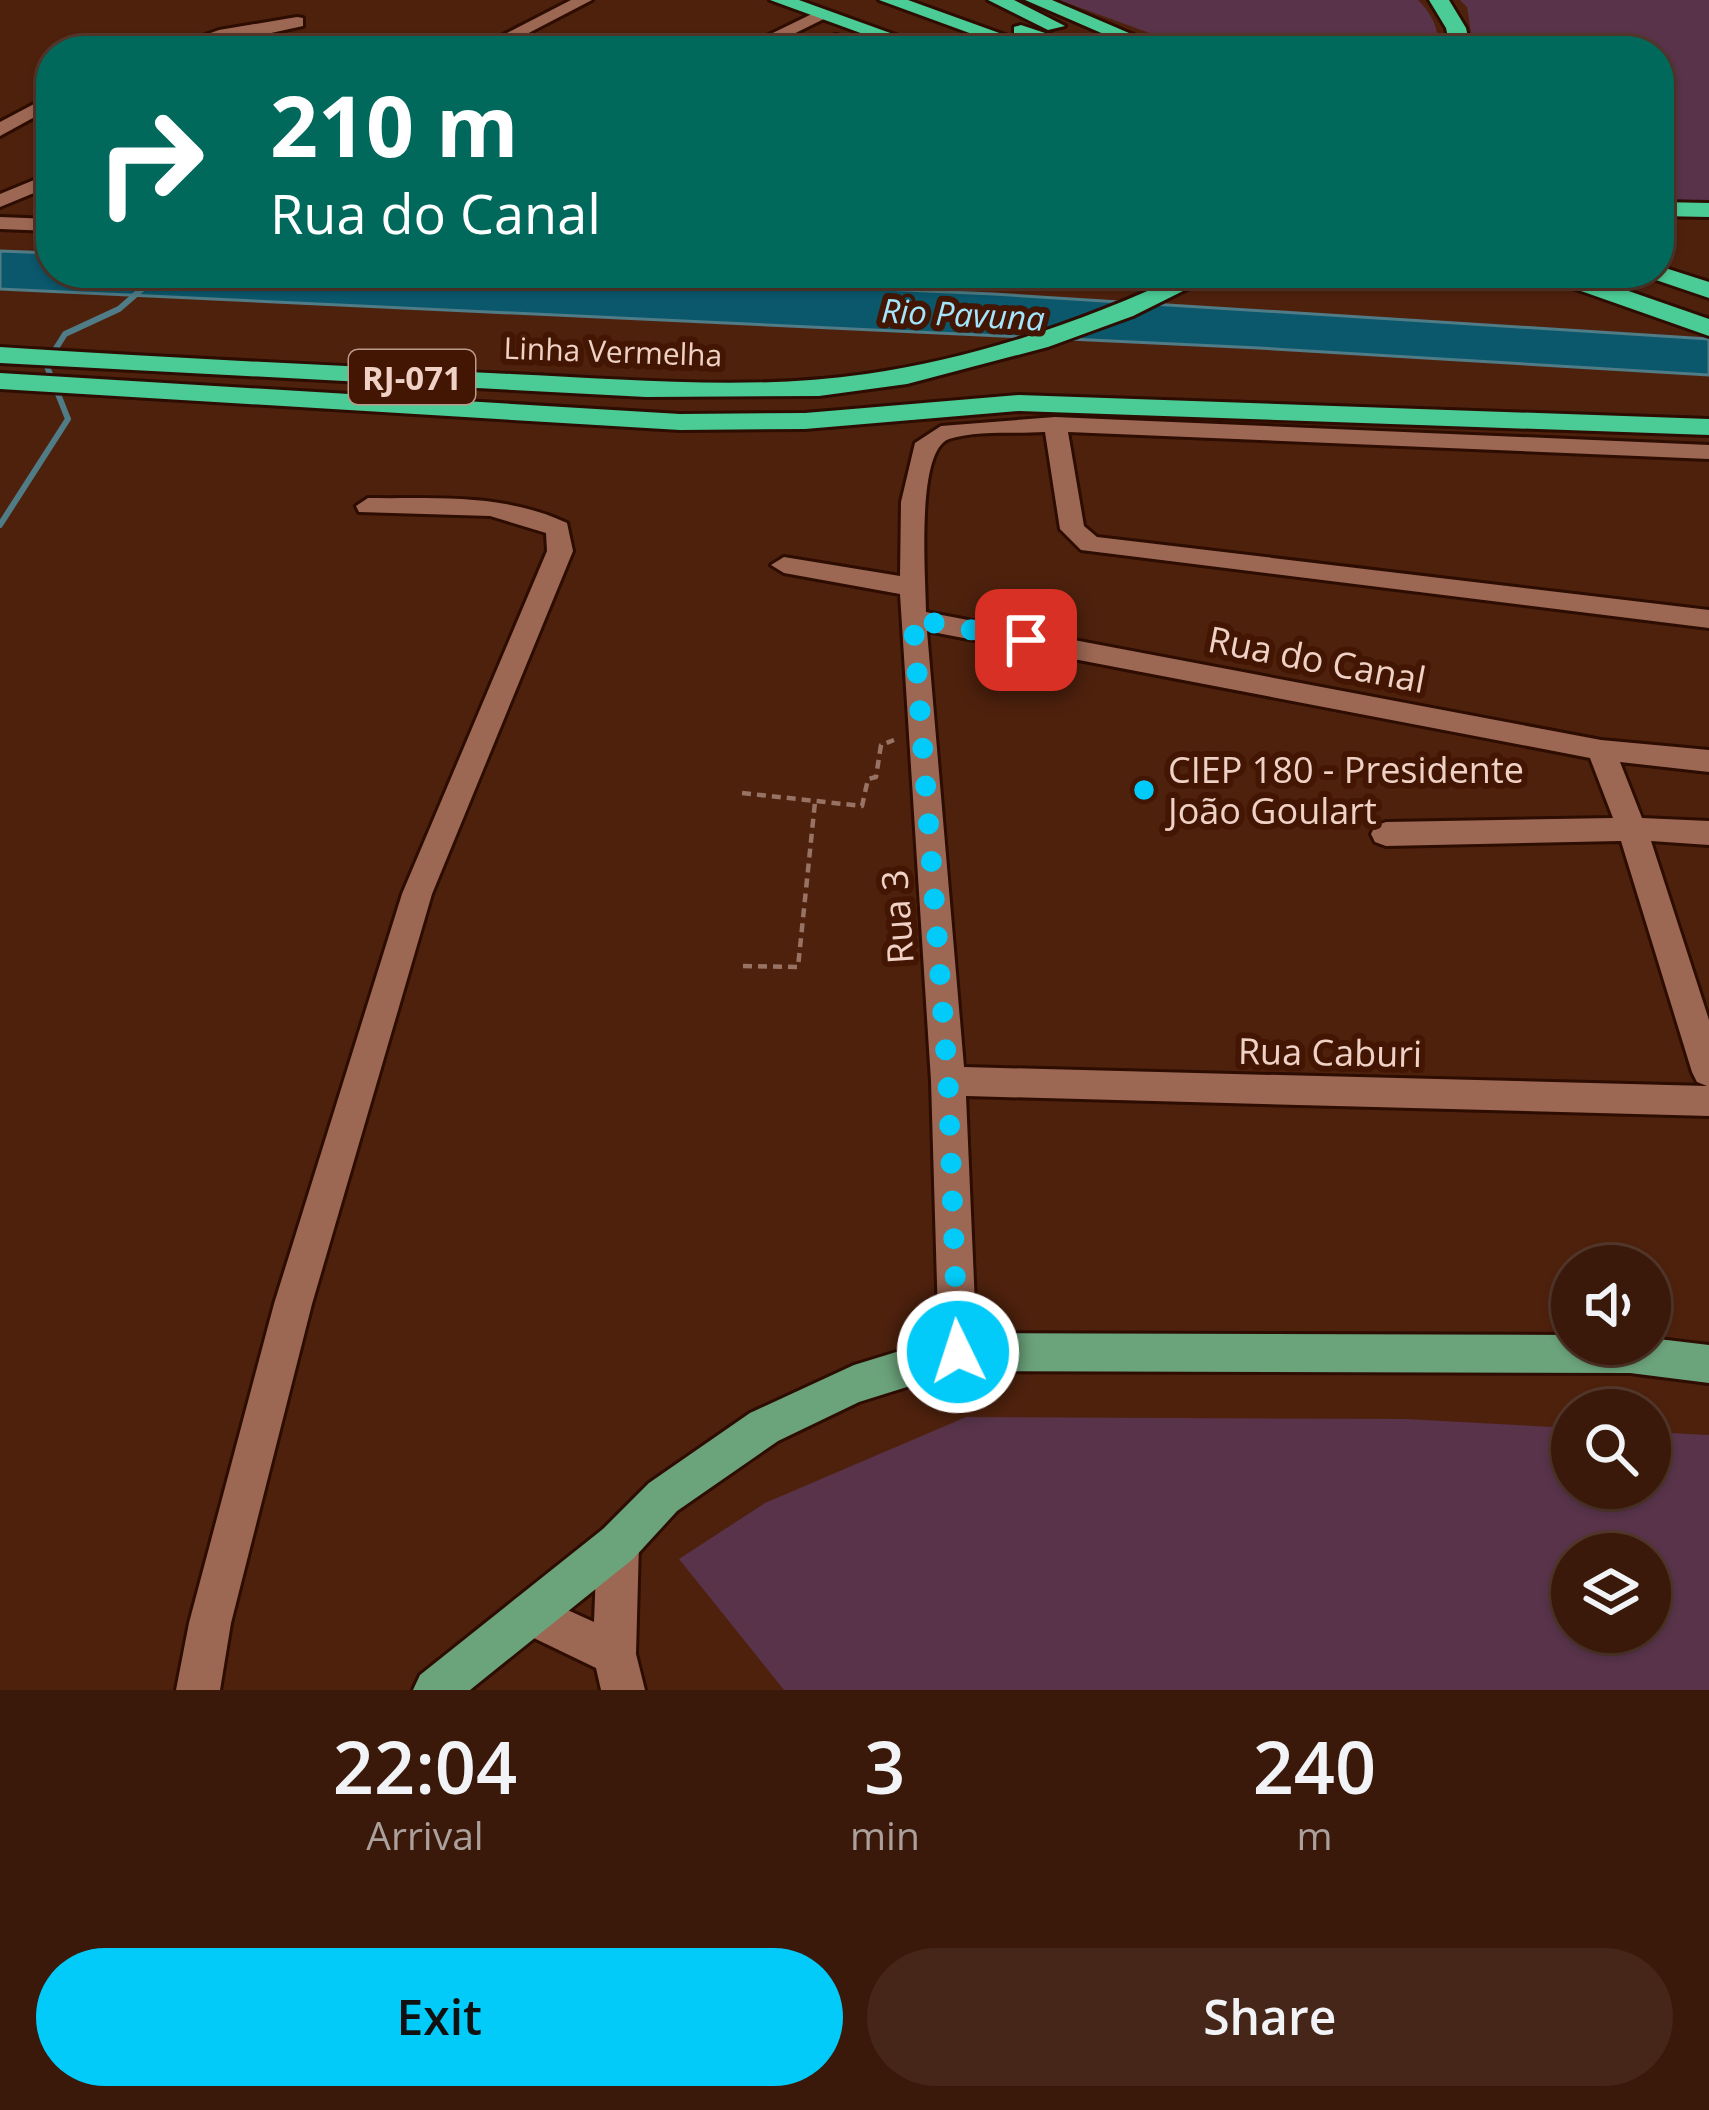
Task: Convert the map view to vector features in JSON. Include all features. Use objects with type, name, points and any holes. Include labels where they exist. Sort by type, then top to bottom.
[{"type":"highway","points":[[780,0],[871,36]]},
{"type":"highway","points":[[844,0],[944,36]]},
{"type":"highway","points":[[875,0],[979,36]]},
{"type":"highway","points":[[889,0],[995,36]]},
{"type":"highway","points":[[932,0],[1037,36]]},
{"type":"highway","points":[[998,0],[1083,36]]},
{"type":"highway","points":[[1035,0],[1124,36]]},
{"type":"highway","points":[[1439,0],[1458,36]]},
{"type":"highway","points":[[1674,209],[1709,210]]},
{"type":"highway","points":[[1674,254],[1709,266]]},
{"type":"highway","points":[[1674,278],[1709,290]]},
{"type":"highway","name":"Linha Vermelha","points":[[12,369],[781,389],[856,384],[972,361],[1070,330],[1160,288]]},
{"type":"highway","points":[[1600,288],[1706,320]]},
{"type":"highway","points":[[1641,288],[1706,320]]},
{"type":"highway","name":"Linha Vermelha","points":[[93,374],[385,404]]},
{"type":"highway","points":[[385,404],[728,388]]},
{"type":"highway","points":[[385,404],[680,422],[805,421],[1034,403],[1709,427]]},
{"type":"main road","points":[[435,1690],[618,1544],[663,1498],[764,1427],[854,1384],[958,1352],[1630,1354],[1709,1364]]},
{"type":"street","points":[[511,36],[584,0]]},
{"type":"street","points":[[778,36],[824,15]]},
{"type":"street","points":[[219,36],[297,22]]},
{"type":"street","points":[[0,130],[36,109]]},
{"type":"street","points":[[0,201],[36,185]]},
{"type":"street","points":[[0,223],[36,224]]},
{"type":"street","points":[[1709,452],[1055,424],[1072,529],[1090,544],[1709,619]]},
{"type":"street","name":"Rua 3","points":[[958,1352],[948,1081],[913,603],[916,477],[923,448],[941,433],[1055,424]]},
{"type":"street","points":[[198,1690],[210,1623],[293,1304],[404,937],[560,551],[558,529],[507,510],[368,506]]},
{"type":"street","name":"Rua do Canal","points":[[784,565],[913,603],[1601,750],[1709,761]]},
{"type":"street","points":[[1601,750],[1632,830],[1709,1072]]},
{"type":"street","points":[[1386,834],[1709,833]]},
{"type":"street","name":"Rua Caburi","points":[[948,1081],[1709,1101]]},
{"type":"street","points":[[618,1544],[618,1672]]},
{"type":"street","points":[[530,1614],[618,1672]]},
{"type":"path","points":[[742,793],[862,806],[868,779],[876,778],[881,746],[921,728]]},
{"type":"path","points":[[743,966],[798,967],[814,802]]},
{"type":"shaded area","points":[[1059,0],[1418,0],[1437,36],[1158,36]]},
{"type":"shaded area","points":[[1460,0],[1709,0],[1709,201],[1674,200],[1674,36],[1472,36],[1467,7]]},
{"type":"shaded area","points":[[966,1417],[1406,1419],[1551,1427],[1551,1509],[1671,1509],[1671,1433],[1709,1435],[1709,1690],[784,1690],[679,1559],[765,1503]]},
{"type":"water","name":"Rio Pavuna","points":[[0,251],[36,252],[36,288],[858,288],[994,294],[1709,339],[1709,375],[1259,348],[0,289]]},
{"type":"waterway","points":[[0,525],[68,419],[46,364],[65,334],[119,309],[142,289]]},
{"type":"place","name":"CIEP 180 - Presidente João Goulart","points":[[1144,790]]},
{"type":"route","points":[[958,1352],[948,1081],[913,619],[1026,640]]}]
